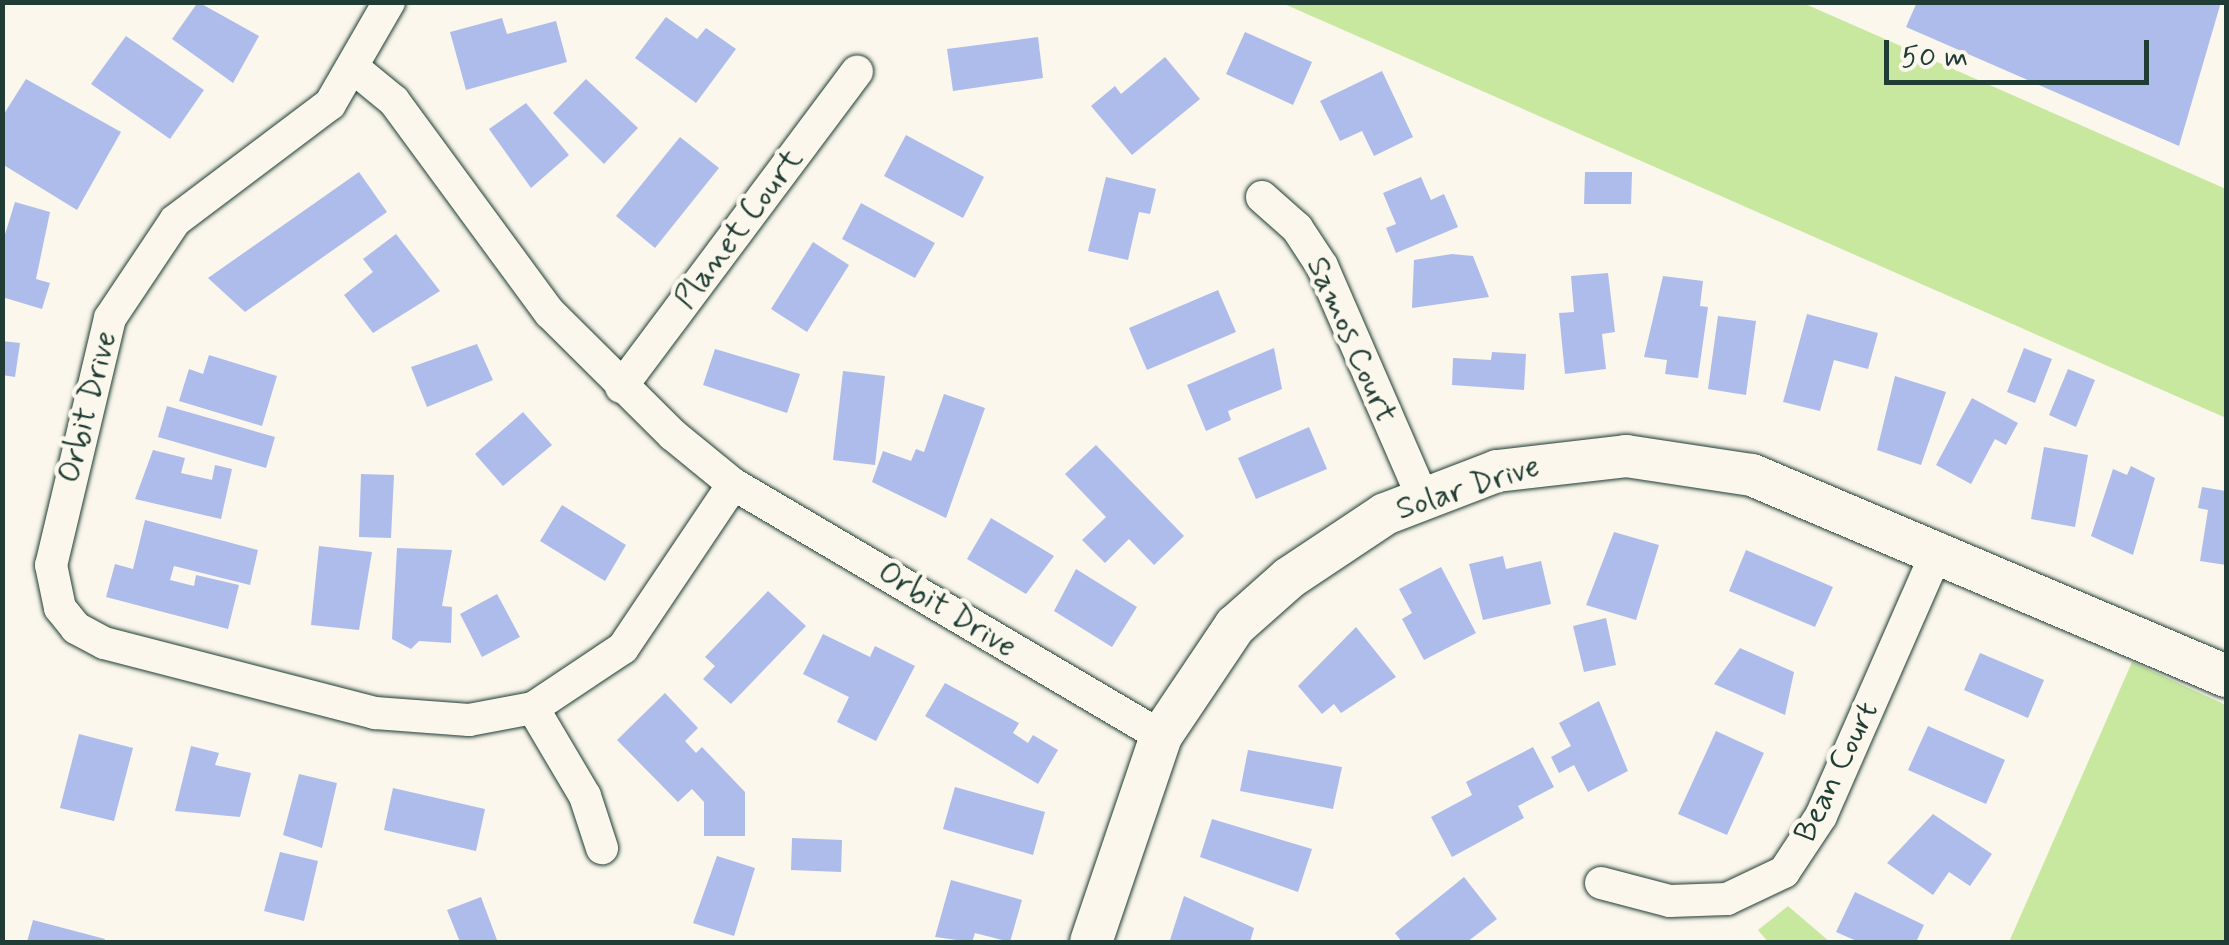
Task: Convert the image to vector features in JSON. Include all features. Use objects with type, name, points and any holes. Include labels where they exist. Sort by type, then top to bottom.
[{"type":"street","points":[[355,69],[389,2]]},
{"type":"street","name":"Orbit Drive","points":[[733,484],[623,648],[533,708],[470,720],[374,714],[104,643],[76,628],[51,587],[96,352],[144,260],[176,221],[330,104],[355,69],[394,101],[550,313],[622,387],[733,484],[1161,736]]},
{"type":"street","name":"Planet Court","points":[[622,387],[857,71]]},
{"type":"street","name":"Samos Court","points":[[1262,198],[1322,266],[1422,496]]},
{"type":"street","name":"Solar Drive","points":[[1091,942],[1161,736],[1235,626],[1344,539],[1422,496],[1563,458],[1690,461],[1812,494],[2226,676]]},
{"type":"street","name":"Bean Court","points":[[1601,883],[1670,901],[1727,899],[1784,872],[1822,816],[1938,549]]},
{"type":"street","points":[[533,708],[584,796],[602,848]]},
{"type":"green space","points":[[1282,3],[1803,3],[2226,189],[2226,418]]},
{"type":"green space","points":[[2132,662],[2226,705],[2226,942],[2009,942]]},
{"type":"green space","points":[[1788,906],[1830,942],[1768,942],[1758,930]]},
{"type":"building","points":[[198,2],[259,36],[233,83],[172,39]]},
{"type":"building","points":[[1917,2],[2221,2],[2179,146],[1906,27]]},
{"type":"building","points":[[666,17],[697,39],[706,28],[736,49],[696,103],[635,58]]},
{"type":"building","points":[[502,18],[507,34],[556,21],[567,62],[466,90],[450,32]]},
{"type":"building","points":[[1245,32],[1312,62],[1293,105],[1226,74]]},
{"type":"building","points":[[126,36],[204,90],[170,139],[91,84]]},
{"type":"building","points":[[1038,37],[1043,78],[953,91],[947,49]]},
{"type":"building","points":[[1165,57],[1200,99],[1132,155],[1091,106],[1115,86],[1121,94]]},
{"type":"building","points":[[1382,71],[1413,137],[1374,156],[1362,131],[1340,141],[1320,101]]},
{"type":"building","points":[[26,79],[121,132],[77,210],[2,164],[2,117]]},
{"type":"building","points":[[586,79],[638,128],[604,164],[553,113]]},
{"type":"building","points":[[526,103],[569,155],[531,188],[489,129]]},
{"type":"building","points":[[906,135],[984,177],[963,218],[884,176]]},
{"type":"building","points":[[680,137],[719,168],[655,248],[616,216]]},
{"type":"building","points":[[359,172],[387,212],[245,312],[208,278]]},
{"type":"building","points":[[1585,172],[1632,172],[1631,204],[1584,204]]},
{"type":"building","points":[[1106,177],[1156,189],[1150,214],[1139,212],[1128,260],[1088,251]]},
{"type":"building","points":[[1421,177],[1431,200],[1444,194],[1458,227],[1396,253],[1386,228],[1396,224],[1383,193]]},
{"type":"building","points":[[15,202],[50,212],[36,279],[50,283],[42,309],[2,297],[2,244]]},
{"type":"building","points":[[861,203],[935,243],[915,278],[842,239]]},
{"type":"building","points":[[396,234],[440,291],[373,333],[344,295],[373,272],[363,259]]},
{"type":"building","points":[[813,242],[849,265],[807,332],[771,309]]},
{"type":"building","points":[[1452,254],[1473,256],[1489,297],[1412,308],[1414,260]]},
{"type":"building","points":[[1608,273],[1615,332],[1602,334],[1606,369],[1565,374],[1559,313],[1574,312],[1571,276]]},
{"type":"building","points":[[1663,276],[1703,281],[1700,306],[1708,307],[1698,378],[1665,374],[1667,360],[1644,357]]},
{"type":"building","points":[[1218,290],[1236,332],[1147,370],[1129,328]]},
{"type":"building","points":[[1807,314],[1878,333],[1868,369],[1834,360],[1820,411],[1783,402]]},
{"type":"building","points":[[1718,316],[1756,321],[1746,395],[1708,389]]},
{"type":"building","points":[[2,341],[20,343],[15,377],[2,375]]},
{"type":"building","points":[[477,344],[493,380],[427,407],[411,367]]},
{"type":"building","points":[[1274,348],[1282,389],[1228,411],[1231,420],[1206,431],[1187,385]]},
{"type":"building","points":[[2024,348],[2052,359],[2035,403],[2007,392]]},
{"type":"building","points":[[715,349],[800,374],[787,413],[703,385]]},
{"type":"building","points":[[1492,352],[1526,354],[1524,390],[1452,385],[1453,358],[1491,360]]},
{"type":"building","points":[[209,355],[277,376],[262,426],[179,401],[189,369],[203,374]]},
{"type":"building","points":[[2068,369],[2095,380],[2076,427],[2049,415]]},
{"type":"building","points":[[843,371],[885,376],[875,465],[833,460]]},
{"type":"building","points":[[1895,376],[1946,392],[1921,465],[1877,450]]},
{"type":"building","points":[[944,394],[985,408],[946,518],[872,482],[883,451],[911,461],[916,449],[924,452]]},
{"type":"building","points":[[1972,398],[2018,423],[2006,445],[1995,439],[1971,484],[1936,465]]},
{"type":"building","points":[[167,406],[275,437],[266,468],[158,437]]},
{"type":"building","points":[[523,412],[552,445],[503,486],[475,454]]},
{"type":"building","points":[[1309,427],[1327,469],[1256,499],[1238,458]]},
{"type":"building","points":[[1096,445],[1184,536],[1154,565],[1129,539],[1105,563],[1082,540],[1106,517],[1065,474]]},
{"type":"building","points":[[2044,447],[2088,455],[2075,527],[2031,519]]},
{"type":"building","points":[[153,450],[185,458],[181,473],[212,480],[215,465],[232,469],[221,519],[135,499]]},
{"type":"building","points":[[2131,466],[2155,478],[2133,555],[2091,536],[2113,469],[2127,475]]},
{"type":"building","points":[[361,474],[394,475],[391,538],[359,537]]},
{"type":"building","points":[[2202,487],[2226,491],[2226,565],[2200,561],[2208,510],[2198,508]]},
{"type":"building","points":[[562,505],[626,545],[605,581],[540,541]]},
{"type":"building","points":[[991,518],[1054,556],[1026,594],[967,559]]},
{"type":"building","points":[[145,520],[258,550],[250,585],[174,566],[170,580],[194,586],[196,575],[239,585],[228,629],[106,597],[115,564],[133,569]]},
{"type":"building","points":[[1614,532],[1659,545],[1636,620],[1586,605]]},
{"type":"building","points":[[319,546],[372,552],[359,630],[311,625]]},
{"type":"building","points":[[397,548],[452,550],[442,606],[452,607],[451,643],[419,641],[411,649],[392,639]]},
{"type":"building","points":[[1746,550],[1833,587],[1815,627],[1729,591]]},
{"type":"building","points":[[1503,556],[1506,569],[1541,561],[1551,604],[1483,620],[1469,564]]},
{"type":"building","points":[[1441,567],[1476,633],[1424,660],[1402,619],[1412,613],[1399,589]]},
{"type":"building","points":[[1076,569],[1137,607],[1112,647],[1054,611]]},
{"type":"building","points":[[768,591],[806,626],[731,704],[703,679],[715,666],[705,657]]},
{"type":"building","points":[[497,594],[520,637],[482,657],[460,614]]},
{"type":"building","points":[[1606,618],[1616,665],[1584,672],[1573,626]]},
{"type":"building","points":[[1356,627],[1396,677],[1341,713],[1334,704],[1322,714],[1298,686]]},
{"type":"building","points":[[823,634],[870,657],[875,646],[915,666],[876,741],[837,722],[849,697],[803,674]]},
{"type":"building","points":[[1740,648],[1794,672],[1785,715],[1714,684]]},
{"type":"building","points":[[1980,653],[2044,680],[2028,718],[1964,690]]},
{"type":"building","points":[[945,683],[1019,723],[1013,733],[1028,743],[1033,735],[1058,750],[1038,784],[925,716]]},
{"type":"building","points":[[665,693],[698,728],[685,741],[696,753],[702,747],[745,792],[745,836],[704,836],[704,802],[692,789],[678,802],[617,740]]},
{"type":"building","points":[[1599,701],[1628,771],[1588,792],[1574,765],[1559,773],[1551,757],[1571,746],[1559,723]]},
{"type":"building","points":[[1928,726],[2005,760],[1986,804],[1908,770]]},
{"type":"building","points":[[1716,731],[1764,753],[1727,835],[1678,814]]},
{"type":"building","points":[[79,734],[133,748],[114,821],[60,808]]},
{"type":"building","points":[[191,746],[219,753],[215,765],[251,773],[240,817],[175,811]]},
{"type":"building","points":[[1533,747],[1554,787],[1518,806],[1524,818],[1452,857],[1431,817],[1472,795],[1466,782]]},
{"type":"building","points":[[1248,750],[1342,767],[1333,809],[1240,791]]},
{"type":"building","points":[[299,774],[337,783],[322,848],[283,835]]},
{"type":"building","points":[[955,787],[1045,812],[1033,855],[943,829]]},
{"type":"building","points":[[393,788],[485,809],[476,851],[384,830]]},
{"type":"building","points":[[1933,814],[1992,854],[1970,886],[1949,872],[1933,895],[1887,863]]},
{"type":"building","points":[[1212,819],[1312,849],[1298,892],[1200,857]]},
{"type":"building","points":[[792,838],[842,840],[841,872],[791,870]]},
{"type":"building","points":[[280,852],[318,861],[304,921],[264,911]]},
{"type":"building","points":[[717,856],[755,868],[734,936],[693,923]]},
{"type":"building","points":[[1464,877],[1497,919],[1467,942],[1402,942],[1395,933]]},
{"type":"building","points":[[951,880],[1022,900],[1010,942],[975,933],[972,942],[935,937]]},
{"type":"building","points":[[1855,892],[1924,925],[1916,942],[1859,942],[1836,932]]},
{"type":"building","points":[[1184,896],[1254,928],[1250,942],[1170,940]]},
{"type":"building","points":[[481,897],[497,940],[506,942],[460,942],[447,910]]},
{"type":"building","points":[[33,920],[105,939],[27,942]]}]
